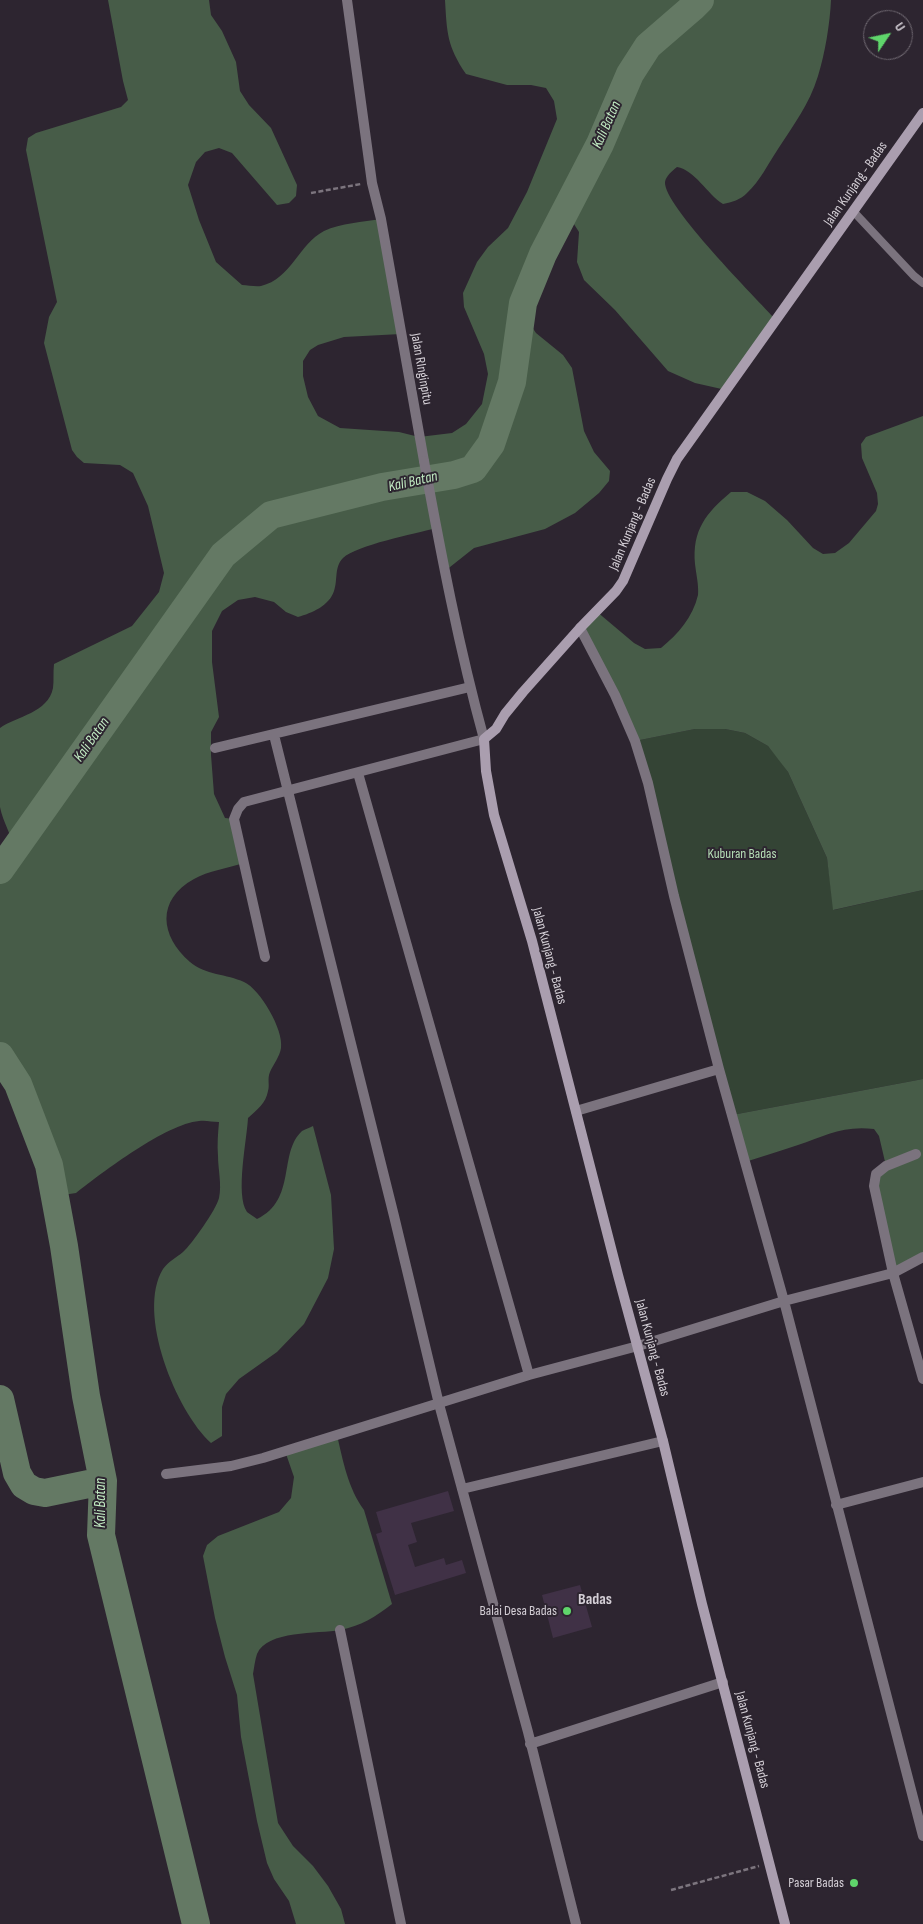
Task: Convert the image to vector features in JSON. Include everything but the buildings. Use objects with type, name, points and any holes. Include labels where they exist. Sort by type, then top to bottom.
[{"type":"main road","name":"Jalan Kunjang - Badas","points":[[785,1924],[663,1441],[532,941],[494,815],[486,772],[484,739],[496,729],[511,706],[624,581],[677,459],[923,113]]},
{"type":"street","name":"Jalan RInginpitu","points":[[346,0],[372,183],[381,219],[436,528],[470,687],[484,739]]},
{"type":"street","points":[[580,628],[635,741],[648,783],[674,896],[719,1069],[784,1302],[923,1836]]},
{"type":"street","points":[[215,748],[470,687]]},
{"type":"street","points":[[274,735],[392,1206],[439,1404],[576,1924]]},
{"type":"street","points":[[265,957],[234,819],[238,809],[244,802],[484,739]]},
{"type":"street","points":[[358,773],[529,1375]]},
{"type":"street","points":[[576,1111],[719,1069]]},
{"type":"street","points":[[916,1154],[886,1166],[876,1174],[874,1186],[893,1273],[923,1379]]},
{"type":"street","points":[[166,1474],[231,1466],[255,1460],[529,1375],[893,1273],[923,1257]]},
{"type":"street","points":[[462,1489],[663,1441]]},
{"type":"street","points":[[836,1505],[923,1482]]},
{"type":"street","points":[[340,1630],[401,1924]]},
{"type":"street","points":[[530,1744],[723,1682]]},
{"type":"lane","points":[[854,211],[923,284]]},
{"type":"path","points":[[311,192],[354,184],[372,183]]},
{"type":"path","points":[[671,1890],[770,1862]]},
{"type":"green space","points":[[108,0],[209,0],[211,15],[222,31],[236,62],[240,91],[249,105],[271,128],[297,185],[296,196],[289,203],[277,205],[232,153],[219,148],[205,152],[196,162],[188,185],[199,220],[216,262],[242,285],[261,286],[271,282],[288,269],[308,244],[324,231],[345,224],[381,219],[401,334],[344,337],[318,345],[310,350],[303,361],[303,376],[308,397],[318,416],[340,428],[399,432],[419,437],[452,433],[466,424],[482,404],[488,374],[484,354],[464,307],[463,293],[477,262],[488,247],[508,228],[527,192],[557,119],[554,101],[546,88],[531,85],[507,85],[466,74],[455,55],[449,39],[445,0],[831,0],[821,67],[810,96],[801,114],[752,188],[739,199],[723,204],[695,177],[683,169],[677,167],[671,172],[665,182],[668,194],[694,230],[776,320],[726,390],[695,383],[668,371],[615,310],[584,280],[577,262],[579,232],[572,221],[559,222],[542,254],[527,290],[522,312],[536,333],[563,355],[572,368],[584,431],[594,452],[610,471],[609,481],[599,493],[575,513],[545,529],[474,548],[445,571],[436,528],[386,540],[360,549],[350,553],[340,562],[332,596],[319,608],[298,617],[286,612],[274,602],[255,597],[238,600],[222,611],[212,631],[212,662],[219,717],[211,732],[214,794],[225,818],[234,819],[244,863],[205,874],[182,888],[173,897],[168,908],[166,919],[168,930],[180,952],[190,962],[209,972],[237,979],[250,986],[264,1001],[279,1031],[281,1048],[269,1075],[267,1095],[261,1106],[248,1118],[242,1180],[242,1193],[247,1212],[257,1219],[269,1211],[278,1200],[290,1151],[295,1140],[302,1131],[313,1126],[331,1195],[334,1249],[328,1278],[304,1324],[277,1352],[239,1379],[226,1394],[222,1407],[222,1436],[211,1443],[198,1428],[173,1385],[157,1335],[154,1310],[156,1288],[163,1269],[192,1242],[209,1218],[219,1198],[219,1122],[199,1121],[185,1124],[135,1150],[76,1193],[63,1195],[54,1193],[49,1165],[18,1084],[0,1056],[0,870],[14,851],[0,807],[0,728],[31,713],[45,703],[53,688],[54,664],[132,626],[159,592],[164,573],[148,506],[133,473],[120,465],[84,463],[72,450],[44,343],[49,317],[57,302],[26,150],[28,138],[36,133],[121,107],[128,100]]},
{"type":"green space","points":[[923,416],[923,890],[833,910],[827,858],[788,772],[768,746],[745,733],[725,729],[695,729],[635,741],[580,628],[596,611],[634,643],[645,649],[661,648],[667,643],[689,618],[696,603],[698,588],[695,552],[698,532],[714,507],[731,492],[747,492],[765,501],[787,520],[813,548],[823,554],[835,553],[849,543],[876,511],[878,504],[877,493],[862,458],[861,444],[866,437]]},
{"type":"green space","name":"Kuburan Badas","points":[[695,729],[725,729],[745,733],[768,746],[779,759],[788,772],[827,858],[834,910],[923,890],[923,1079],[732,1115],[635,741]]},
{"type":"green space","points":[[923,1079],[923,1257],[893,1273],[874,1186],[886,1166],[879,1136],[874,1129],[863,1128],[834,1132],[745,1162],[732,1115]]},
{"type":"green space","points":[[337,1435],[347,1474],[358,1502],[364,1510],[392,1604],[380,1613],[355,1626],[340,1630],[282,1637],[271,1641],[263,1646],[256,1656],[253,1674],[278,1823],[293,1846],[313,1866],[328,1886],[341,1909],[345,1924],[296,1924],[289,1901],[274,1879],[267,1863],[241,1737],[237,1695],[215,1618],[203,1556],[207,1545],[218,1536],[279,1512],[291,1498],[294,1477],[285,1451]]},
{"type":"waterway","name":"Kali Batan","points":[[0,870],[223,555],[271,515],[382,487],[454,475],[473,469],[491,444],[512,382],[523,303],[543,254],[600,144],[630,74],[648,46],[700,0]]},
{"type":"waterway","name":"Kali Batan","points":[[0,1056],[18,1084],[49,1165],[64,1246],[86,1396],[103,1481],[101,1535],[196,1924]]},
{"type":"waterway","points":[[0,1399],[17,1473],[24,1485],[34,1491],[45,1493],[103,1481]]},
{"type":"place","name":"Balai Desa Badas","points":[[567,1611]]},
{"type":"place","name":"Pasar Badas","points":[[854,1883]]},
{"type":"district","name":"Badas","points":[[595,1600]]}]
